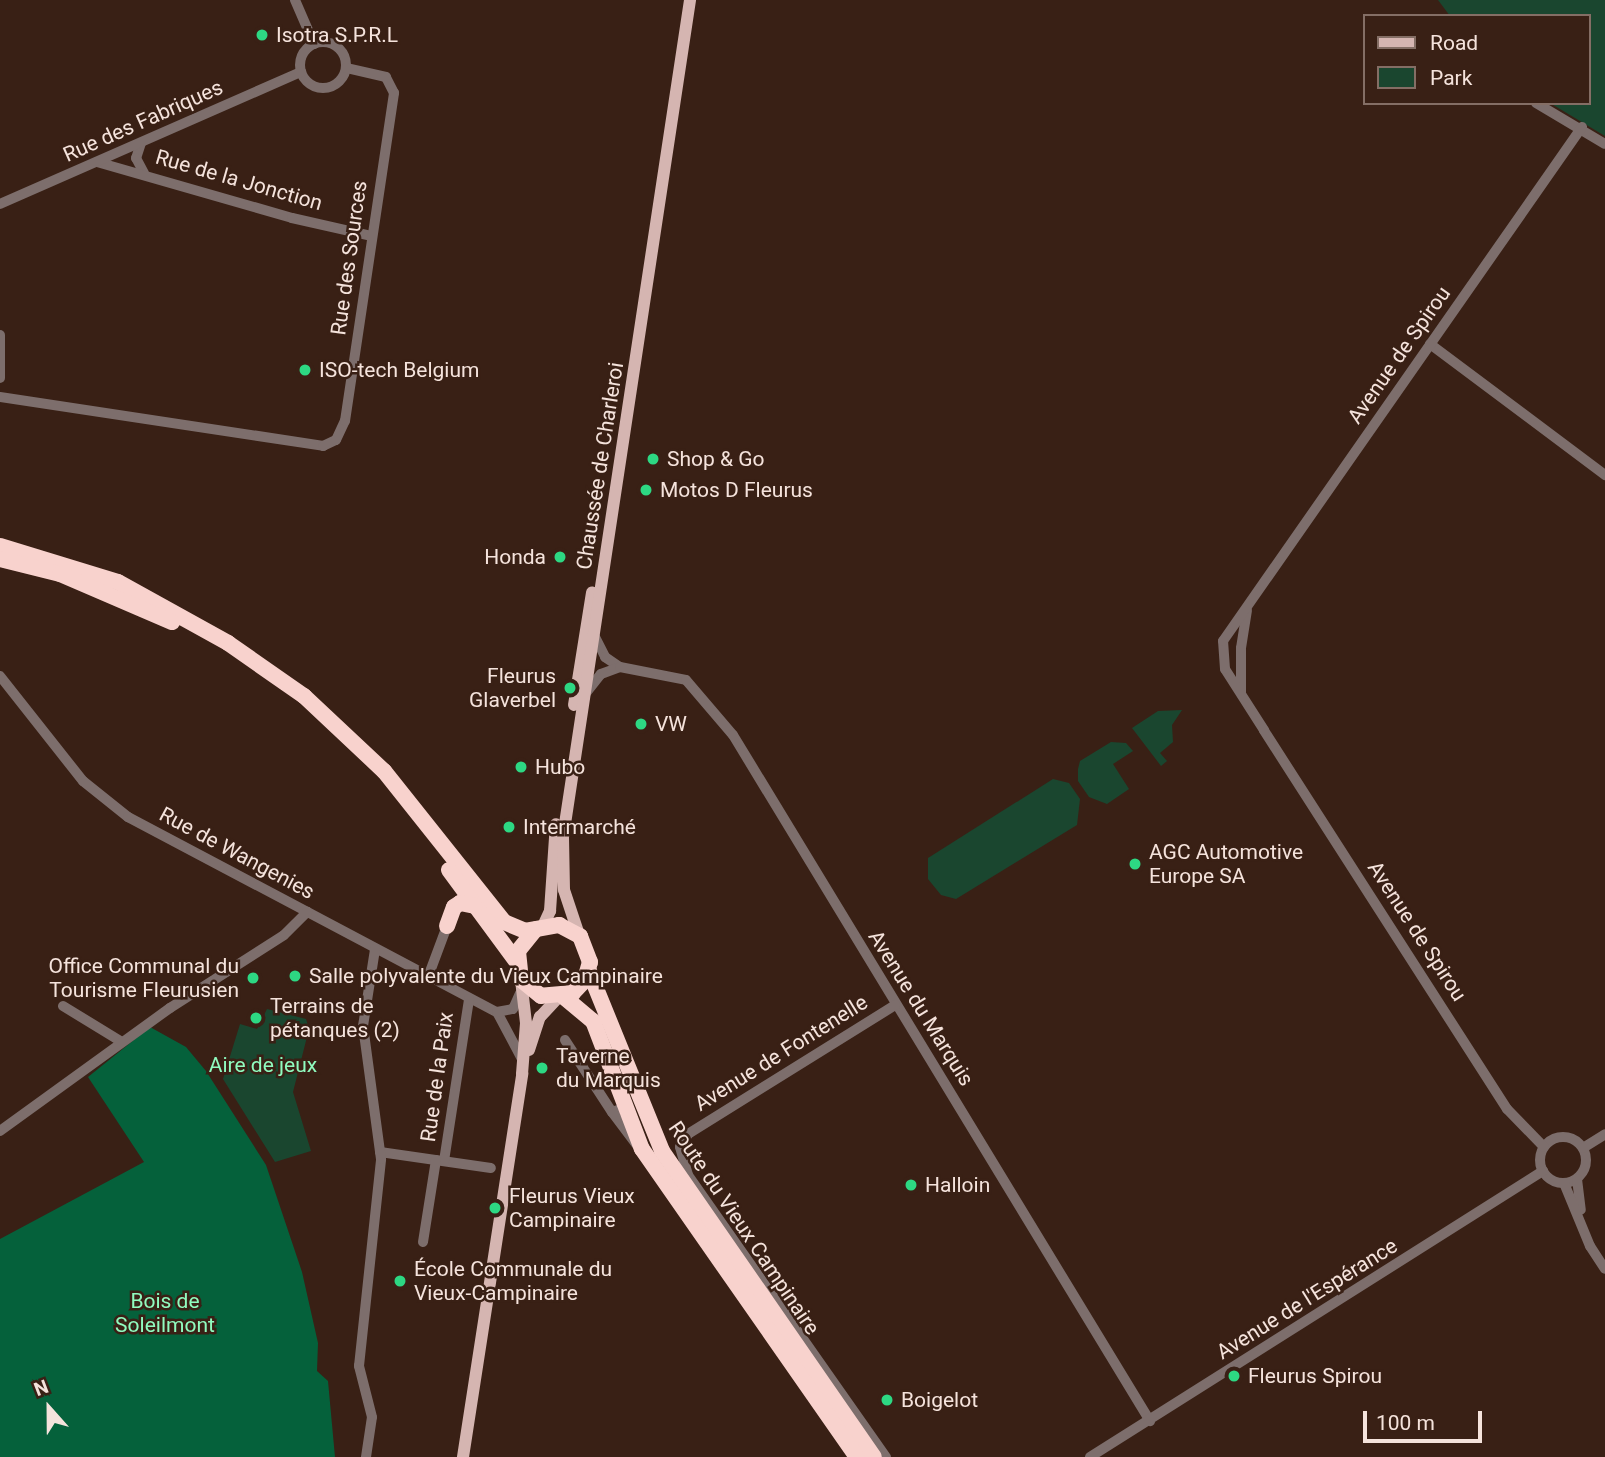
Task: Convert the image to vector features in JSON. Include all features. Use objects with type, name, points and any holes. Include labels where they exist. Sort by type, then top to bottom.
[{"type":"highway","points":[[0,546],[118,582],[228,643],[277,676],[384,771],[504,922],[515,930],[559,925],[580,936],[589,952],[589,971],[580,987],[561,997],[541,996],[522,980],[516,961],[376,778],[271,684],[174,623],[118,597],[60,574],[0,559]]},
{"type":"highway","points":[[447,926],[454,907],[460,903],[475,906]]},
{"type":"highway","points":[[516,961],[522,942],[539,928]]},
{"type":"highway","name":"Route du Vieux Campinaire","points":[[589,971],[662,1151],[874,1457]]},
{"type":"highway","name":"Route du Vieux Campinaire","points":[[561,997],[593,1021],[618,1110],[642,1149],[857,1457]]},
{"type":"main road","name":"Chaussée de Charleroi","points":[[539,928],[550,911],[552,852],[600,568],[678,52],[682,0]]},
{"type":"main road","name":"Chaussée de Charleroi","points":[[678,52],[691,0]]},
{"type":"main road","name":"Chaussée de Charleroi","points":[[580,936],[569,914],[561,861],[594,634],[600,568]]},
{"type":"main road","points":[[463,1457],[522,1074],[526,1023],[522,980]]},
{"type":"main road","points":[[522,1074],[540,1017],[561,997]]},
{"type":"street","points":[[295,0],[314,44]]},
{"type":"street","points":[[314,44],[334,44],[344,55],[346,68],[339,82],[325,88],[311,84],[302,72],[301,59],[314,44]]},
{"type":"street","name":"Rue des Sources","points":[[0,397],[323,446],[336,440],[345,421],[394,93],[386,77],[346,68]]},
{"type":"street","name":"Rue des Fabriques","points":[[0,204],[302,72]]},
{"type":"street","points":[[1540,105],[1582,127],[1605,144]]},
{"type":"street","name":"Avenue de Spirou","points":[[1544,1147],[1507,1109],[1225,669],[1223,641],[1582,127]]},
{"type":"street","points":[[141,143],[136,158],[144,173]]},
{"type":"street","name":"Rue de la Jonction","points":[[97,162],[144,173],[292,218],[372,236]]},
{"type":"street","points":[[0,335],[0,378]]},
{"type":"street","points":[[1430,344],[1605,475]]},
{"type":"street","name":"Avenue de Spirou","points":[[1241,694],[1241,648],[1248,606]]},
{"type":"street","points":[[584,696],[601,674],[620,667],[600,650],[594,634]]},
{"type":"street","name":"Avenue du Marquis","points":[[620,667],[668,675],[695,686],[733,735],[1150,1420]]},
{"type":"street","name":"Rue de Wangenies","points":[[0,676],[83,781],[128,817],[497,1012]]},
{"type":"street","points":[[0,1131],[122,1042],[284,935],[307,912]]},
{"type":"street","points":[[428,977],[447,926]]},
{"type":"street","points":[[366,1457],[372,1417],[359,1366],[380,1152],[363,1026],[375,949]]},
{"type":"street","points":[[522,980],[519,1003],[513,1009],[497,1012],[522,1059]]},
{"type":"street","name":"Rue de la Paix","points":[[423,1242],[469,999]]},
{"type":"street","name":"Avenue de Fontenelle","points":[[886,1457],[688,1175],[680,1159],[680,1147],[688,1133],[895,1005]]},
{"type":"street","points":[[62,1006],[122,1042]]},
{"type":"street","name":"Route du Vieux Campinaire","points":[[565,1040],[618,1110]]},
{"type":"street","points":[[1583,1148],[1605,1134]]},
{"type":"street","points":[[1577,1179],[1564,1183],[1552,1180],[1543,1171],[1544,1147],[1564,1137],[1583,1148],[1587,1161],[1577,1179],[1581,1223]]},
{"type":"street","points":[[380,1152],[491,1168]]},
{"type":"street","name":"Avenue de l'Espérance","points":[[1090,1457],[1543,1171]]},
{"type":"street","points":[[1564,1183],[1605,1269]]},
{"type":"green space","points":[[1438,0],[1605,0],[1605,136],[1553,105],[1591,105],[1591,14],[1448,14]]},
{"type":"green space","points":[[1182,710],[1172,725],[1173,742],[1160,753],[1167,761],[1161,766],[1132,728],[1158,711]]},
{"type":"green space","points":[[1111,742],[1126,743],[1133,751],[1113,764],[1129,789],[1107,804],[1089,797],[1078,781],[1078,769],[1080,761]]},
{"type":"green space","points":[[1053,779],[1069,783],[1080,799],[1077,825],[956,899],[941,895],[928,879],[928,858]]},
{"type":"green space","name":"Aire de jeux","points":[[267,1009],[306,1019],[309,1029],[293,1092],[311,1151],[275,1162],[223,1079],[240,1024],[257,1029]]},
{"type":"green space","name":"Bois de Soleilmont","points":[[150,1027],[186,1047],[206,1071],[266,1165],[302,1272],[318,1343],[317,1371],[328,1381],[335,1457],[0,1457],[0,1239],[144,1162],[88,1077]]},
{"type":"place","name":"Isotra S.P.R.L","points":[[262,35]]},
{"type":"place","name":"ISO-tech Belgium","points":[[305,370]]},
{"type":"place","name":"Shop & Go","points":[[653,459]]},
{"type":"place","name":"Motos D Fleurus","points":[[646,490]]},
{"type":"place","name":"Honda","points":[[560,557]]},
{"type":"place","name":"Fleurus Glaverbel","points":[[570,688]]},
{"type":"place","name":"VW","points":[[641,724]]},
{"type":"place","name":"Hubo","points":[[521,767]]},
{"type":"place","name":"Intermarché","points":[[509,827]]},
{"type":"place","name":"AGC Automotive Europe SA","points":[[1135,864]]},
{"type":"place","name":"Salle polyvalente du Vieux Campinaire","points":[[295,976]]},
{"type":"place","name":"Office Communal du Tourisme Fleurusien","points":[[253,978]]},
{"type":"place","name":"Terrains de pétanques (2)","points":[[256,1018]]},
{"type":"place","name":"Taverne du Marquis","points":[[542,1068]]},
{"type":"place","name":"Halloin","points":[[911,1185]]},
{"type":"place","name":"Fleurus Vieux Campinaire","points":[[495,1208]]},
{"type":"place","name":"École Communale du Vieux-Campinaire","points":[[400,1281]]},
{"type":"place","name":"Fleurus Spirou","points":[[1234,1376]]},
{"type":"place","name":"Boigelot","points":[[887,1400]]}]
